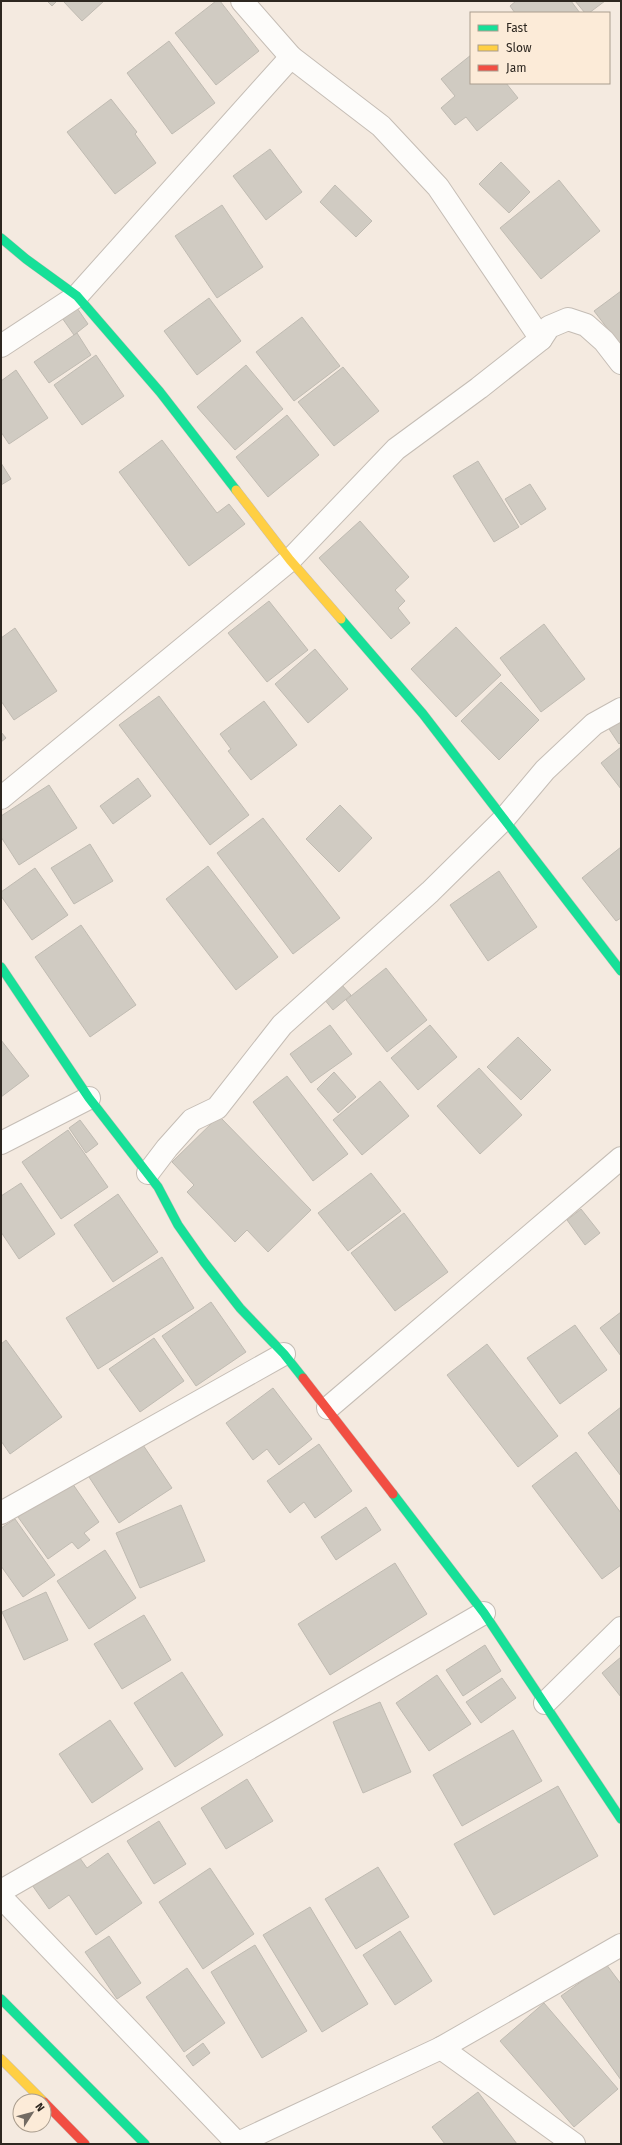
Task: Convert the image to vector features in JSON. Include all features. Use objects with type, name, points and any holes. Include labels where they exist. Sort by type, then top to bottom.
[{"type":"main road","points":[[1,238],[26,259],[77,296],[160,392],[290,560],[423,714],[621,971]]},
{"type":"main road","points":[[1,967],[89,1098],[158,1187],[178,1225],[204,1262],[240,1308],[284,1354],[328,1408],[484,1613],[621,1819]]},
{"type":"main road","points":[[1,1999],[145,2144]]},
{"type":"main road","points":[[1,2059],[34,2093]]},
{"type":"main road","points":[[52,2111],[86,2144]]},
{"type":"street","points":[[242,1],[291,57],[381,126],[438,187],[541,339]]},
{"type":"street","points":[[1,346],[77,296],[291,57]]},
{"type":"street","points":[[1,798],[290,560],[396,449],[479,388],[541,339],[549,326],[568,319],[586,325],[604,340],[621,363]]},
{"type":"street","points":[[148,1173],[167,1148],[192,1120],[217,1108],[282,1025],[430,892],[504,820],[546,770],[594,724],[621,709]]},
{"type":"street","points":[[1,1142],[89,1098]]},
{"type":"street","points":[[328,1408],[621,1158]]},
{"type":"street","points":[[1,1513],[284,1354]]},
{"type":"street","points":[[1,1891],[484,1613]]},
{"type":"street","points":[[545,1703],[621,1628]]},
{"type":"street","points":[[1,1897],[237,2144],[441,2048],[621,1945]]},
{"type":"street","points":[[441,2048],[574,2144]]},
{"type":"building","points":[[47,1],[57,1],[52,6]]},
{"type":"building","points":[[104,1],[82,21],[64,2]]},
{"type":"building","points":[[216,1],[220,1],[259,51],[216,85],[175,33]]},
{"type":"building","points":[[516,1],[571,1],[579,12],[514,12],[510,6]]},
{"type":"building","points":[[575,1],[605,1],[590,12],[584,12]]},
{"type":"building","points":[[169,41],[215,103],[172,134],[127,73]]},
{"type":"building","points":[[470,56],[470,84],[507,84],[518,98],[477,131],[466,117],[455,125],[441,108],[455,96],[441,79]]},
{"type":"building","points":[[111,99],[137,132],[135,134],[156,163],[115,194],[67,132]]},
{"type":"building","points":[[270,149],[302,192],[266,220],[233,176]]},
{"type":"building","points":[[501,162],[530,192],[509,213],[479,184]]},
{"type":"building","points":[[559,180],[600,231],[541,279],[500,228]]},
{"type":"building","points":[[335,185],[372,221],[356,237],[320,202]]},
{"type":"building","points":[[222,205],[263,267],[217,298],[175,236]]},
{"type":"building","points":[[621,291],[621,346],[594,311]]},
{"type":"building","points":[[209,298],[241,341],[197,375],[164,331]]},
{"type":"building","points":[[75,305],[88,324],[74,335],[60,315]]},
{"type":"building","points":[[302,317],[340,366],[294,401],[256,352]]},
{"type":"building","points":[[77,333],[91,355],[49,383],[34,362]]},
{"type":"building","points":[[96,355],[124,396],[82,425],[54,385]]},
{"type":"building","points":[[246,365],[283,409],[235,450],[197,407]]},
{"type":"building","points":[[343,367],[379,411],[334,446],[298,402]]},
{"type":"building","points":[[16,370],[48,418],[9,444],[1,432],[1,381]]},
{"type":"building","points":[[287,415],[319,455],[268,497],[236,457]]},
{"type":"building","points":[[162,440],[217,513],[229,504],[245,524],[189,566],[119,472]]},
{"type":"building","points":[[478,461],[519,527],[494,542],[453,476]]},
{"type":"building","points":[[1,463],[11,479],[1,485]]},
{"type":"building","points":[[530,484],[546,509],[521,525],[505,499]]},
{"type":"building","points":[[360,521],[409,577],[395,590],[405,601],[398,608],[410,623],[391,639],[319,558]]},
{"type":"building","points":[[269,601],[308,650],[267,682],[228,633]]},
{"type":"building","points":[[544,624],[585,679],[541,712],[500,658]]},
{"type":"building","points":[[456,627],[501,675],[456,717],[411,669]]},
{"type":"building","points":[[15,628],[57,691],[14,720],[1,701],[1,638]]},
{"type":"building","points":[[315,649],[348,689],[308,723],[275,684]]},
{"type":"building","points":[[501,682],[539,720],[499,760],[461,721]]},
{"type":"building","points":[[159,696],[249,815],[210,845],[119,725]]},
{"type":"building","points":[[264,701],[297,745],[251,780],[228,751],[231,749],[220,734]]},
{"type":"building","points":[[621,716],[621,742],[619,744],[607,726]]},
{"type":"building","points":[[1,732],[6,738],[1,742]]},
{"type":"building","points":[[621,747],[621,789],[601,763]]},
{"type":"building","points":[[138,778],[151,796],[113,824],[100,806]]},
{"type":"building","points":[[49,785],[77,828],[19,865],[1,837],[1,816]]},
{"type":"building","points":[[340,805],[372,838],[339,872],[306,839]]},
{"type":"building","points":[[263,818],[340,918],[293,954],[217,853]]},
{"type":"building","points":[[90,844],[113,881],[74,904],[51,868]]},
{"type":"building","points":[[621,847],[621,918],[616,921],[582,878]]},
{"type":"building","points":[[208,866],[278,957],[236,990],[166,899]]},
{"type":"building","points":[[35,868],[68,915],[32,940],[1,896],[1,892]]},
{"type":"building","points":[[499,871],[537,927],[488,961],[450,905]]},
{"type":"building","points":[[81,925],[136,1005],[90,1037],[35,957]]},
{"type":"building","points":[[386,968],[427,1020],[387,1052],[346,1000]]},
{"type":"building","points":[[341,984],[351,995],[333,1010],[324,999]]},
{"type":"building","points":[[330,1025],[352,1054],[311,1083],[290,1054]]},
{"type":"building","points":[[430,1025],[457,1057],[418,1090],[391,1058]]},
{"type":"building","points":[[518,1037],[551,1070],[521,1100],[487,1067]]},
{"type":"building","points":[[1,1040],[29,1076],[1,1097]]},
{"type":"building","points":[[479,1068],[522,1115],[480,1154],[437,1106]]},
{"type":"building","points":[[334,1072],[356,1097],[338,1113],[317,1089]]},
{"type":"building","points":[[287,1076],[348,1154],[313,1181],[253,1102]]},
{"type":"building","points":[[380,1081],[409,1116],[362,1155],[333,1120]]},
{"type":"building","points":[[219,1116],[311,1210],[268,1252],[247,1230],[235,1242],[187,1192],[194,1185],[172,1162]]},
{"type":"building","points":[[80,1120],[98,1144],[86,1153],[69,1128]]},
{"type":"building","points":[[68,1130],[108,1187],[61,1219],[22,1162]]},
{"type":"building","points":[[371,1173],[401,1211],[348,1251],[318,1213]]},
{"type":"building","points":[[21,1183],[55,1234],[19,1259],[1,1232],[1,1196]]},
{"type":"building","points":[[118,1194],[158,1252],[113,1282],[74,1225]]},
{"type":"building","points":[[581,1209],[600,1233],[585,1245],[567,1220]]},
{"type":"building","points":[[404,1213],[448,1272],[395,1311],[351,1253]]},
{"type":"building","points":[[162,1257],[194,1308],[98,1369],[66,1318]]},
{"type":"building","points":[[211,1302],[246,1352],[196,1386],[162,1336]]},
{"type":"building","points":[[621,1312],[621,1356],[600,1328]]},
{"type":"building","points":[[575,1325],[607,1370],[560,1404],[527,1358]]},
{"type":"building","points":[[154,1338],[184,1381],[140,1412],[109,1369]]},
{"type":"building","points":[[6,1340],[62,1417],[10,1454],[1,1441],[1,1344]]},
{"type":"building","points":[[487,1344],[558,1436],[518,1467],[447,1375]]},
{"type":"building","points":[[273,1388],[312,1439],[279,1465],[267,1449],[253,1460],[226,1423]]},
{"type":"building","points":[[621,1407],[621,1476],[588,1433]]},
{"type":"building","points":[[141,1442],[172,1488],[119,1523],[89,1477]]},
{"type":"building","points":[[319,1444],[352,1491],[315,1518],[304,1502],[290,1513],[267,1481]]},
{"type":"building","points":[[576,1452],[621,1513],[621,1565],[602,1579],[532,1486]]},
{"type":"building","points":[[70,1480],[99,1522],[84,1533],[90,1540],[78,1549],[72,1542],[48,1559],[18,1517]]},
{"type":"building","points":[[181,1505],[205,1561],[140,1588],[116,1533]]},
{"type":"building","points":[[366,1507],[381,1530],[336,1560],[321,1537]]},
{"type":"building","points":[[15,1519],[55,1575],[23,1597],[1,1566],[1,1528]]},
{"type":"building","points":[[105,1550],[136,1598],[89,1629],[57,1581]]},
{"type":"building","points":[[395,1563],[427,1614],[330,1675],[298,1624]]},
{"type":"building","points":[[46,1592],[68,1640],[24,1660],[2,1612]]},
{"type":"building","points":[[144,1615],[171,1660],[122,1689],[94,1644]]},
{"type":"building","points":[[485,1645],[501,1671],[463,1696],[446,1670]]},
{"type":"building","points":[[621,1657],[621,1697],[602,1673]]},
{"type":"building","points":[[182,1672],[223,1735],[175,1767],[134,1703]]},
{"type":"building","points":[[437,1675],[471,1724],[429,1751],[396,1703]]},
{"type":"building","points":[[502,1678],[516,1698],[481,1723],[466,1702]]},
{"type":"building","points":[[380,1702],[411,1772],[363,1793],[333,1722]]},
{"type":"building","points":[[110,1720],[143,1769],[92,1803],[59,1754]]},
{"type":"building","points":[[513,1730],[542,1781],[462,1826],[433,1775]]},
{"type":"building","points":[[247,1779],[273,1821],[226,1849],[201,1808]]},
{"type":"building","points":[[558,1786],[598,1856],[494,1915],[454,1844]]},
{"type":"building","points":[[159,1821],[186,1864],[154,1884],[127,1841]]},
{"type":"building","points":[[108,1853],[142,1903],[96,1935],[69,1895],[49,1909],[32,1885],[77,1854],[87,1868]]},
{"type":"building","points":[[378,1867],[409,1917],[356,1949],[325,1899]]},
{"type":"building","points":[[210,1868],[254,1934],[203,1969],[159,1902]]},
{"type":"building","points":[[310,1907],[368,2004],[322,2032],[263,1935]]},
{"type":"building","points":[[400,1931],[432,1981],[395,2005],[363,1955]]},
{"type":"building","points":[[109,1936],[141,1983],[117,1999],[85,1952]]},
{"type":"building","points":[[255,1945],[307,2031],[262,2058],[211,1972]]},
{"type":"building","points":[[606,1964],[621,1984],[621,2080],[561,1996]]},
{"type":"building","points":[[187,1968],[225,2023],[184,2052],[146,1997]]},
{"type":"building","points":[[544,2003],[618,2089],[574,2127],[500,2041]]},
{"type":"building","points":[[203,2043],[210,2053],[193,2066],[186,2056]]},
{"type":"building","points":[[478,2092],[517,2144],[445,2144],[432,2127]]},
{"type":"traffic: fast","points":[[1,238],[26,259],[77,296],[160,392],[236,490]]},
{"type":"traffic: fast","points":[[341,619],[423,714],[621,971]]},
{"type":"traffic: fast","points":[[1,967],[89,1098],[158,1187],[178,1225],[204,1262],[240,1308],[284,1354],[303,1378]]},
{"type":"traffic: fast","points":[[393,1494],[484,1613],[621,1819]]},
{"type":"traffic: fast","points":[[1,1999],[145,2144]]},
{"type":"traffic: slow","points":[[236,490],[290,560],[341,619]]},
{"type":"traffic: slow","points":[[1,2059],[35,2093]]},
{"type":"traffic: jam","points":[[303,1378],[393,1494]]},
{"type":"traffic: jam","points":[[52,2110],[85,2144]]}]
